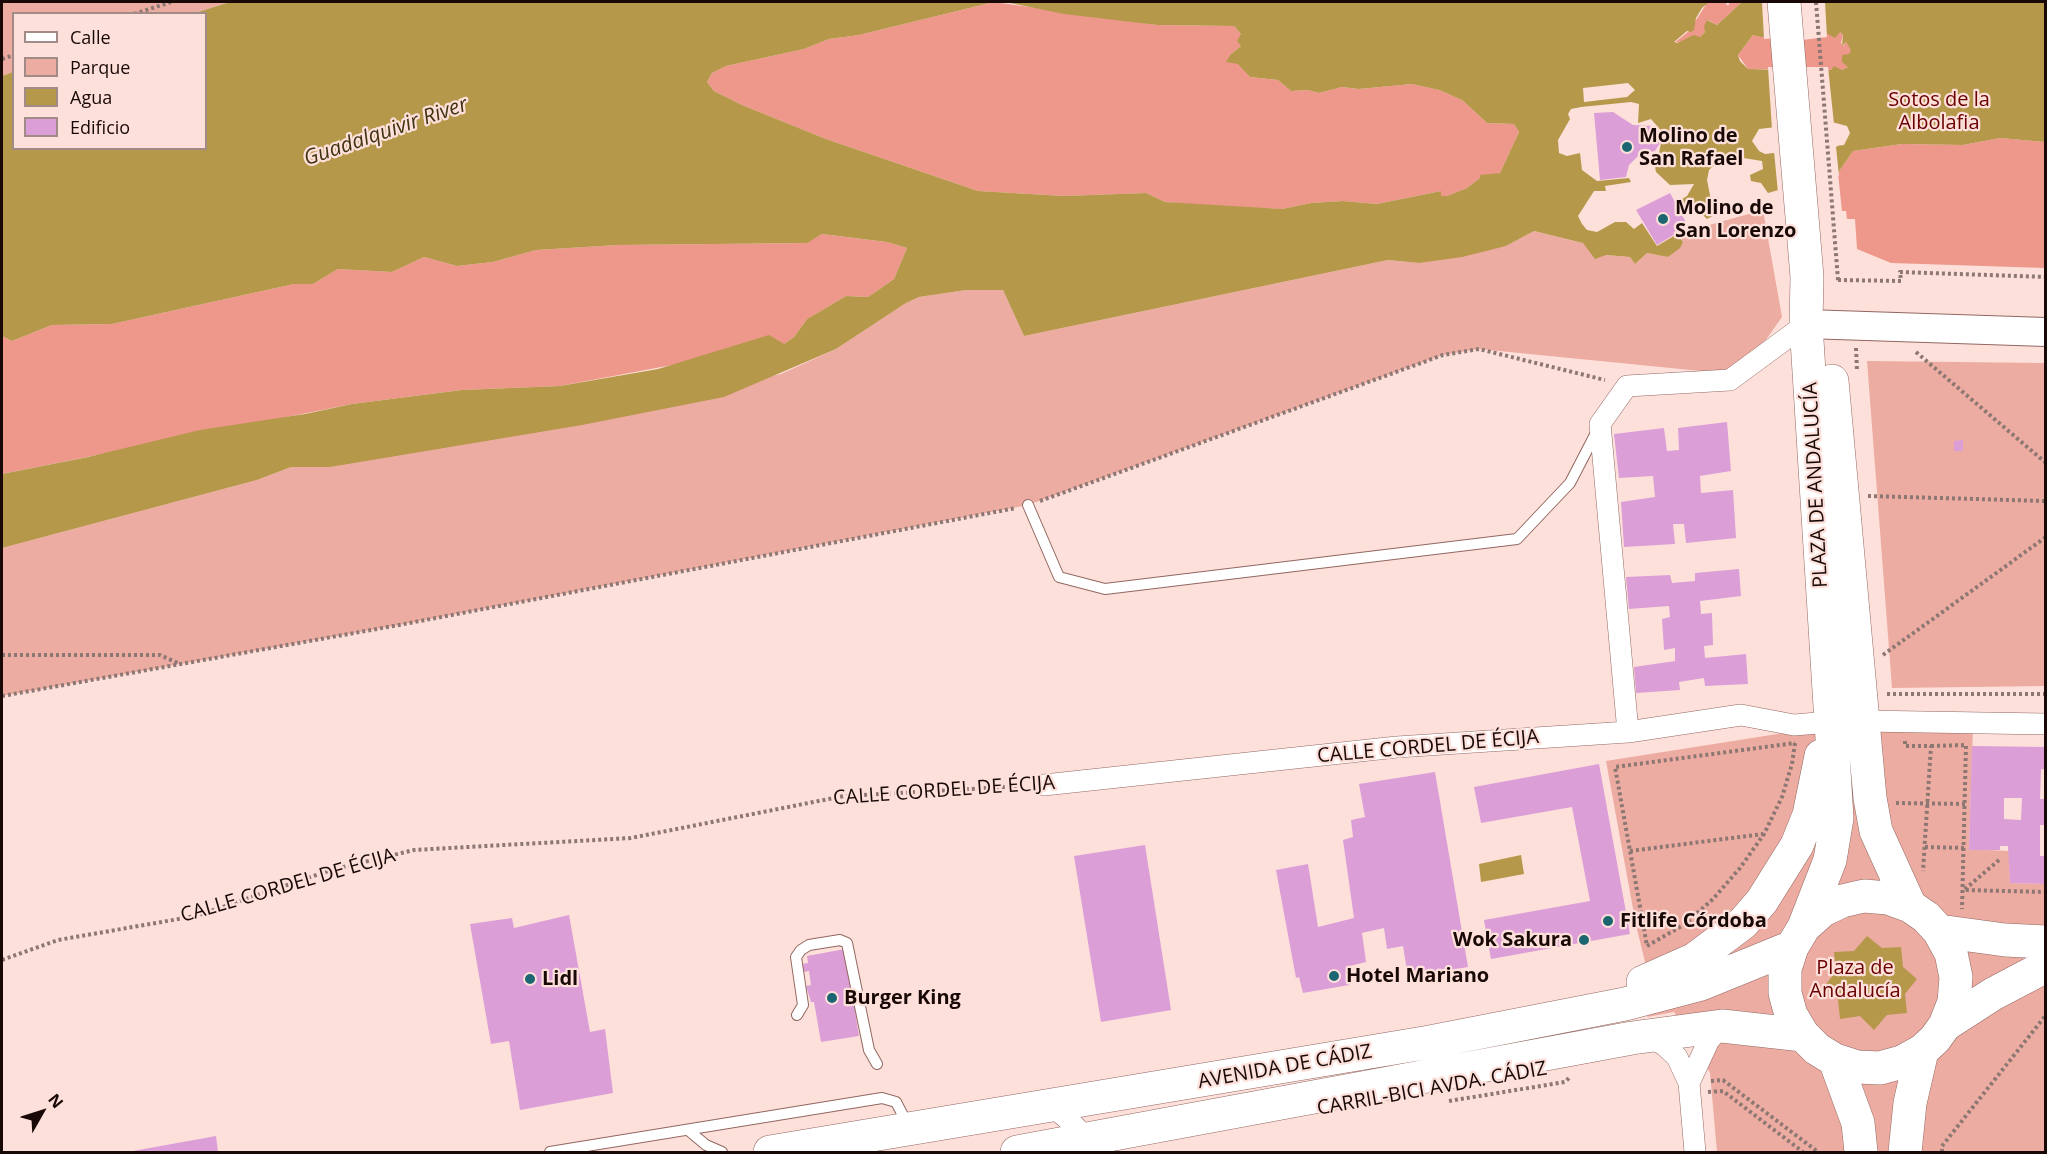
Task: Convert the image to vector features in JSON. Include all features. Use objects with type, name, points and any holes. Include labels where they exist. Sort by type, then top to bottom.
[{"type":"main road","points":[[1784,2],[1830,277]]},
{"type":"main road","points":[[1802,2],[1830,277],[1817,324],[2046,332]]},
{"type":"main road","name":"PLAZA DE ANDALUCÍA","points":[[1817,324],[1871,804],[1876,831],[1905,897],[1939,931],[1950,953],[1956,977],[1954,1002],[1945,1025],[1922,1051],[1902,1062],[1880,1068],[1857,1067],[1835,1060],[1817,1049],[1803,1035],[1791,1015],[1785,993],[1785,969],[1835,840],[1837,818],[1830,722],[1817,324]]},
{"type":"main road","points":[[1509,1026],[1664,975],[1695,959],[1743,923],[1780,875],[1797,845],[1809,814],[1830,722]]},
{"type":"main road","name":"PLAZA DE ANDALUCÍA","points":[[1798,937],[1832,906],[1864,896],[1905,897]]},
{"type":"main road","points":[[1939,931],[2043,966]]},
{"type":"main road","name":"AVENIDA DE CÁDIZ","points":[[770,1152],[1430,1042],[1509,1026],[1680,990],[1798,937]]},
{"type":"main road","points":[[1945,1025],[2043,966]]},
{"type":"main road","name":"AVENIDA DE CÁDIZ","points":[[1017,1152],[1093,1147],[1647,1036],[1722,1026],[1803,1035]]},
{"type":"main road","points":[[1905,1152],[1910,1103],[1922,1051]]},
{"type":"main road","points":[[1835,1060],[1858,1123],[1861,1152]]},
{"type":"street","points":[[1629,732],[1600,424],[1627,386],[1730,380],[1817,324]]},
{"type":"street","name":"CALLE CORDEL DE ÉCIJA","points":[[1044,785],[1397,747],[1629,732],[1741,715],[1795,734],[1830,722]]},
{"type":"street","points":[[1863,722],[2046,724]]},
{"type":"street","points":[[1689,1088],[1709,1040],[1722,1026]]},
{"type":"street","points":[[1647,1036],[1664,1045],[1677,1057],[1689,1088],[1695,1152]]},
{"type":"street","points":[[1052,1106],[1093,1147]]},
{"type":"lane","points":[[1028,506],[1059,577],[1105,589],[1517,539],[1570,483],[1600,424]]},
{"type":"lane","points":[[797,1015],[803,1005],[796,957],[808,945],[840,940],[848,943],[869,1050],[876,1065]]},
{"type":"lane","points":[[550,1152],[882,1098],[896,1102],[911,1130]]},
{"type":"lane","points":[[688,1130],[706,1145],[722,1152]]},
{"type":"path","points":[[140,12],[171,2]]},
{"type":"path","points":[[1816,2],[1830,277],[1901,281],[1900,272],[2046,278]]},
{"type":"path","points":[[1911,347],[2046,463]]},
{"type":"path","points":[[2,696],[1028,506],[1443,355],[1479,348],[1627,386]]},
{"type":"path","points":[[1856,348],[1858,382]]},
{"type":"path","points":[[1866,485],[1868,508]]},
{"type":"path","points":[[1867,496],[2046,501]]},
{"type":"path","points":[[1879,645],[1880,657],[2046,537]]},
{"type":"path","points":[[2,654],[160,655],[181,664]]},
{"type":"path","points":[[1885,685],[1887,695],[2046,694]]},
{"type":"path","points":[[1795,734],[1803,745]]},
{"type":"path","points":[[1795,734],[1792,764],[1782,797],[1764,834],[1713,899],[1685,924],[1647,946],[1615,767],[1795,734]]},
{"type":"path","points":[[1905,747],[1966,745],[1964,890]]},
{"type":"path","points":[[1905,897],[1924,870],[1931,746]]},
{"type":"path","name":"CALLE CORDEL DE ÉCIJA","points":[[2,960],[58,940],[196,916],[331,870],[414,850],[631,838],[843,796],[1044,785]]},
{"type":"path","points":[[1871,804],[1965,804]]},
{"type":"path","points":[[1630,851],[1764,834]]},
{"type":"path","points":[[1925,847],[1964,848]]},
{"type":"path","points":[[1964,890],[1999,860]]},
{"type":"path","points":[[1964,890],[2046,892]]},
{"type":"path","points":[[1942,1152],[1942,1146],[2046,1015]]},
{"type":"path","name":"CARRIL-BICI AVDA. CÁDIZ","points":[[1441,1102],[1565,1082],[1571,1074]]},
{"type":"path","points":[[1689,1088],[1723,1080],[1818,1152]]},
{"type":"path","points":[[1689,1088],[1724,1091],[1803,1152]]},
{"type":"green space","points":[[2,2],[230,2],[198,12],[12,12],[12,72],[2,76]]},
{"type":"green space","points":[[1763,210],[1782,317],[1741,375],[1479,349],[1443,355],[1028,505],[399,625],[2,696],[2,548],[257,480],[291,467],[330,467],[781,374],[836,349],[906,303],[919,297],[966,290],[1003,290],[1024,336],[1388,260],[1419,263],[1506,246],[1534,231],[1583,243],[1590,249],[1606,255],[1630,257],[1635,264],[1647,253],[1668,257],[1683,242],[1677,234]]},
{"type":"green space","points":[[1867,361],[2045,363],[2045,686],[1892,688]]},
{"type":"green space","name":"Plaza de Andalucía","points":[[1973,727],[1969,849],[2009,851],[2010,883],[2045,884],[2045,1152],[1717,1152],[1710,1073],[1674,1012],[1647,1017],[1657,984],[1645,962],[1636,925],[1606,761],[1790,732]]},
{"type":"shaded area","points":[[994,2],[1157,25],[1234,26],[1241,34],[1241,46],[1231,54],[1250,77],[1278,80],[1291,91],[1308,90],[1319,93],[1342,87],[1359,89],[1412,84],[1439,90],[1462,100],[1487,123],[1514,124],[1519,132],[1500,173],[1480,178],[1467,188],[1447,196],[1441,196],[1441,191],[1377,204],[1343,201],[1311,203],[1282,209],[1225,207],[1165,202],[1146,193],[1064,196],[978,191],[826,139],[742,105],[714,91],[707,82],[712,73],[726,66],[804,49],[829,39],[859,35]]},
{"type":"shaded area","points":[[1725,2],[1728,6],[1730,2],[1742,2],[1717,25],[1708,20],[1705,32],[1700,37],[1674,43],[1689,31],[1707,3]]},
{"type":"shaded area","points":[[1840,32],[1843,35],[1841,43],[1843,46],[1846,42],[1852,50],[1849,54],[1848,67],[1842,70],[1748,69],[1738,55],[1753,35],[1760,37]]},
{"type":"shaded area","points":[[2000,138],[2045,142],[2045,268],[1891,263],[1857,249],[1855,219],[1847,219],[1846,211],[1842,211],[1838,173],[1853,151],[1902,144],[1963,145]]},
{"type":"shaded area","points":[[822,234],[887,242],[907,248],[894,279],[868,297],[846,296],[807,319],[794,337],[784,344],[560,386],[462,390],[352,404],[2,474],[2,336],[12,341],[52,325],[112,324],[294,284],[313,284],[338,269],[392,272],[424,257],[457,266],[493,262],[536,250],[619,245],[806,243]]},
{"type":"water","name":"Guadalquivir River","points":[[230,2],[994,2],[859,35],[829,39],[804,49],[726,66],[712,73],[707,82],[714,91],[742,105],[826,139],[978,191],[1064,196],[1146,193],[1165,202],[1282,209],[1311,203],[1343,201],[1377,204],[1441,191],[1441,196],[1447,196],[1467,188],[1480,178],[1480,175],[1500,173],[1519,132],[1514,124],[1487,123],[1462,100],[1439,90],[1412,84],[1359,89],[1342,87],[1319,93],[1308,90],[1291,91],[1278,80],[1250,77],[1238,64],[1226,62],[1231,54],[1241,46],[1237,41],[1241,34],[1234,26],[1157,25],[1064,14],[1005,2],[1718,2],[1708,3],[1702,8],[1696,18],[1694,30],[1687,31],[1674,42],[1677,43],[1694,35],[1700,37],[1705,32],[1704,26],[1707,20],[1717,25],[1742,2],[2046,2],[2045,142],[2000,138],[1963,145],[1902,144],[1853,151],[1838,173],[1768,193],[1761,183],[1751,181],[1750,175],[1763,169],[1762,161],[1737,157],[1718,161],[1709,170],[1707,180],[1711,200],[1722,211],[1707,219],[1703,215],[1708,210],[1701,204],[1684,214],[1677,202],[1687,196],[1694,184],[1670,185],[1656,172],[1655,167],[1648,164],[1647,159],[1654,161],[1658,158],[1663,133],[1651,119],[1638,123],[1639,104],[1631,102],[1571,109],[1568,114],[1570,119],[1558,140],[1559,153],[1567,156],[1580,153],[1582,170],[1597,181],[1629,178],[1631,182],[1605,186],[1606,191],[1594,191],[1578,216],[1582,224],[1587,230],[1597,232],[1615,222],[1626,222],[1634,229],[1642,223],[1657,246],[1677,234],[1683,242],[1680,248],[1668,257],[1647,253],[1635,264],[1630,257],[1606,255],[1595,259],[1583,243],[1534,231],[1506,246],[1462,257],[1419,263],[1388,260],[1024,336],[1003,290],[966,290],[919,297],[906,303],[836,349],[724,397],[582,425],[330,467],[291,467],[257,480],[2,548],[2,474],[88,457],[200,430],[305,414],[352,404],[462,390],[560,386],[658,369],[769,335],[784,344],[794,337],[807,319],[846,296],[868,297],[894,279],[907,248],[887,242],[822,234],[807,243],[619,245],[536,250],[493,262],[457,266],[424,257],[392,272],[338,269],[313,284],[294,284],[112,324],[52,325],[12,341],[2,336],[2,76],[12,72],[12,150],[207,150],[207,12],[198,12]],"holes":[[[1840,32],[1843,35],[1842,46],[1846,42],[1851,50],[1849,54],[1842,55],[1842,62],[1848,67],[1842,70],[1834,66],[1831,70],[1817,71],[1748,69],[1740,61],[1738,55],[1753,35],[1760,37],[1828,34],[1835,38]],[[1628,83],[1635,90],[1627,97],[1584,102],[1583,88]],[[1828,121],[1847,126],[1850,133],[1844,145],[1765,154],[1759,151],[1752,141],[1759,129]]]},
{"type":"water","points":[[1521,855],[1524,874],[1481,882],[1479,864]]},
{"type":"water","points":[[1867,936],[1882,948],[1901,947],[1903,967],[1917,979],[1905,994],[1907,1013],[1887,1015],[1874,1030],[1860,1016],[1840,1019],[1838,999],[1824,987],[1836,971],[1834,952],[1854,951]]},
{"type":"pier","points":[[1762,2],[1825,2],[1827,37],[1794,41],[1779,38],[1764,39]]},
{"type":"pier","points":[[1768,67],[1828,67],[1834,124],[1772,130]]},
{"type":"pier","points":[[1842,143],[1836,147],[1839,176],[1778,193],[1774,151],[1770,150]]},
{"type":"building","name":"Molino de San Rafael","points":[[1613,112],[1633,125],[1653,126],[1659,134],[1660,143],[1655,151],[1639,155],[1629,165],[1626,177],[1600,180],[1594,113]]},
{"type":"building","name":"Molino de San Lorenzo","points":[[1670,193],[1689,228],[1694,232],[1692,235],[1685,228],[1657,245],[1636,210]]},
{"type":"building","points":[[1727,422],[1731,471],[1700,476],[1701,493],[1733,490],[1736,538],[1686,543],[1684,524],[1673,524],[1675,544],[1624,547],[1621,502],[1655,497],[1653,476],[1619,478],[1614,434],[1664,428],[1667,451],[1679,450],[1678,428]]},
{"type":"building","points":[[1963,440],[1963,451],[1954,451],[1954,441]]},
{"type":"building","points":[[1739,569],[1741,596],[1700,601],[1701,614],[1712,613],[1713,645],[1704,646],[1705,658],[1746,654],[1748,684],[1705,686],[1704,678],[1679,682],[1680,690],[1636,693],[1634,667],[1675,661],[1675,648],[1664,650],[1662,619],[1670,617],[1669,606],[1629,609],[1626,577],[1670,575],[1672,583],[1695,581],[1695,573]]},
{"type":"building","points":[[1972,746],[2046,747],[2046,770],[2041,769],[2040,799],[2046,799],[2046,825],[2040,825],[2040,856],[2046,856],[2046,884],[2010,883],[2008,846],[2000,846],[2000,850],[1969,850]],"holes":[[[2004,798],[2022,798],[2021,820],[2004,819]]]},
{"type":"building","points":[[1599,764],[1630,934],[1491,959],[1484,920],[1590,901],[1572,807],[1481,823],[1474,787]]},
{"type":"building","points":[[1435,772],[1468,967],[1408,977],[1403,946],[1387,949],[1384,928],[1362,933],[1366,962],[1346,967],[1349,985],[1303,993],[1299,977],[1296,978],[1276,870],[1308,864],[1318,927],[1354,918],[1343,840],[1353,837],[1351,820],[1365,817],[1359,784]]},
{"type":"building","points":[[1145,845],[1171,1010],[1101,1022],[1074,856]]},
{"type":"building","name":"Lidl","points":[[569,915],[590,1032],[605,1029],[613,1093],[520,1110],[509,1041],[491,1044],[470,924],[512,918],[514,928]]},
{"type":"building","name":"Burger King","points":[[845,949],[859,1036],[821,1042],[814,1002],[811,1002],[806,986],[811,985],[809,971],[804,972],[802,964],[808,963],[807,956]]},
{"type":"building","points":[[216,1136],[218,1152],[133,1152],[133,1151]]},
{"type":"place","name":"Molino de San Rafael","points":[[1627,147]]},
{"type":"place","name":"Molino de San Lorenzo","points":[[1663,219]]},
{"type":"place","name":"Fitlife Córdoba","points":[[1608,921]]},
{"type":"place","name":"Wok Sakura","points":[[1584,940]]},
{"type":"place","name":"Hotel Mariano","points":[[1334,976]]},
{"type":"place","name":"Lidl","points":[[530,979]]},
{"type":"place","name":"Burger King","points":[[832,998]]},
{"type":"park label","name":"Sotos de la Albolafia","points":[[1939,112]]}]
